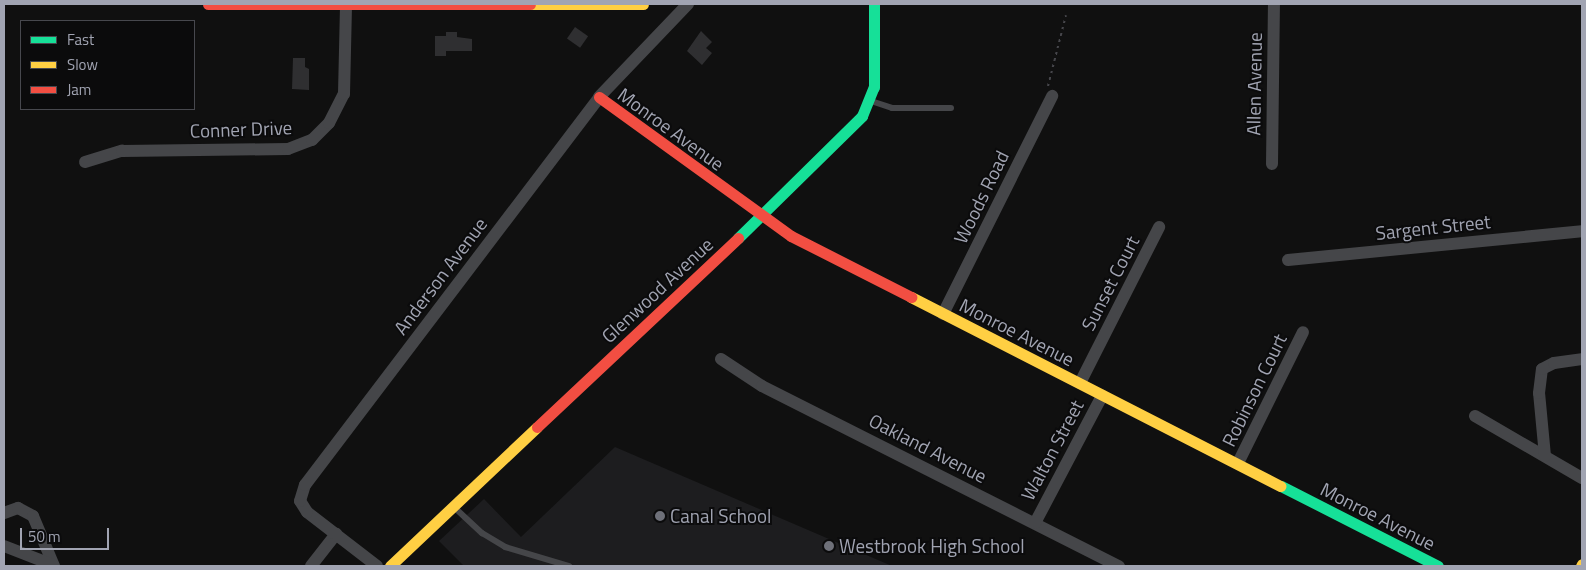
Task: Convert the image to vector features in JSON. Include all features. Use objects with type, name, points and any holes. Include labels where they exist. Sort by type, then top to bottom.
[{"type":"street","points":[[208,4],[643,4]]},
{"type":"street","name":"Anderson Avenue","points":[[377,566],[302,506],[300,501],[305,486],[599,97],[688,4]]},
{"type":"street","name":"Glenwood Avenue","points":[[390,566],[761,216],[862,116],[870,101],[874,87],[874,4]]},
{"type":"street","name":"Allen Avenue","points":[[1272,164],[1274,4]]},
{"type":"street","name":"Conner Drive","points":[[85,162],[122,151],[288,149],[312,140],[329,123],[344,94],[346,5]]},
{"type":"street","name":"Woods Road","points":[[943,314],[1052,96]]},
{"type":"street","name":"Monroe Avenue","points":[[599,97],[791,236],[1438,566]]},
{"type":"street","name":"Sunset Court","points":[[1080,383],[1159,227]]},
{"type":"street","name":"Sargent Street","points":[[1288,260],[1582,231]]},
{"type":"street","name":"Robinson Court","points":[[1238,463],[1303,332]]},
{"type":"street","name":"Oakland Avenue","points":[[721,359],[762,386],[1119,566]]},
{"type":"street","points":[[1545,456],[1539,393],[1542,369],[1554,363],[1582,359]]},
{"type":"street","name":"Walton Street","points":[[1035,523],[1102,396]]},
{"type":"street","points":[[1475,416],[1582,478]]},
{"type":"street","points":[[4,513],[18,508],[33,516],[54,566]]},
{"type":"street","points":[[311,566],[336,534]]},
{"type":"street","points":[[4,546],[54,566]]},
{"type":"lane","points":[[870,101],[892,108],[951,108]]},
{"type":"lane","points":[[453,506],[482,533],[505,547],[570,566]]},
{"type":"path","points":[[1052,96],[1046,91],[1066,15]]},
{"type":"shaded area","name":"Canal School","points":[[615,447],[892,566],[464,566],[439,541],[484,499],[521,537]]},
{"type":"building","points":[[575,27],[588,36],[580,48],[567,38]]},
{"type":"building","points":[[701,31],[712,42],[706,48],[712,53],[702,65],[687,51]]},
{"type":"building","points":[[446,32],[457,32],[457,37],[472,39],[472,51],[446,51],[446,56],[435,56],[435,36],[446,36]]},
{"type":"building","points":[[293,58],[305,58],[305,67],[309,69],[309,90],[292,89]]},
{"type":"traffic: fast","points":[[738,238],[862,116],[874,87],[874,4]]},
{"type":"traffic: fast","points":[[1281,486],[1438,566]]},
{"type":"traffic: slow","points":[[530,4],[643,4]]},
{"type":"traffic: slow","points":[[911,297],[1281,486]]},
{"type":"traffic: slow","points":[[390,566],[537,427]]},
{"type":"traffic: jam","points":[[208,4],[530,4]]},
{"type":"traffic: jam","points":[[599,97],[791,236],[911,297]]},
{"type":"traffic: jam","points":[[537,427],[738,238]]},
{"type":"place","name":"Canal School","points":[[660,516]]},
{"type":"place","name":"Westbrook High School","points":[[829,546]]}]
